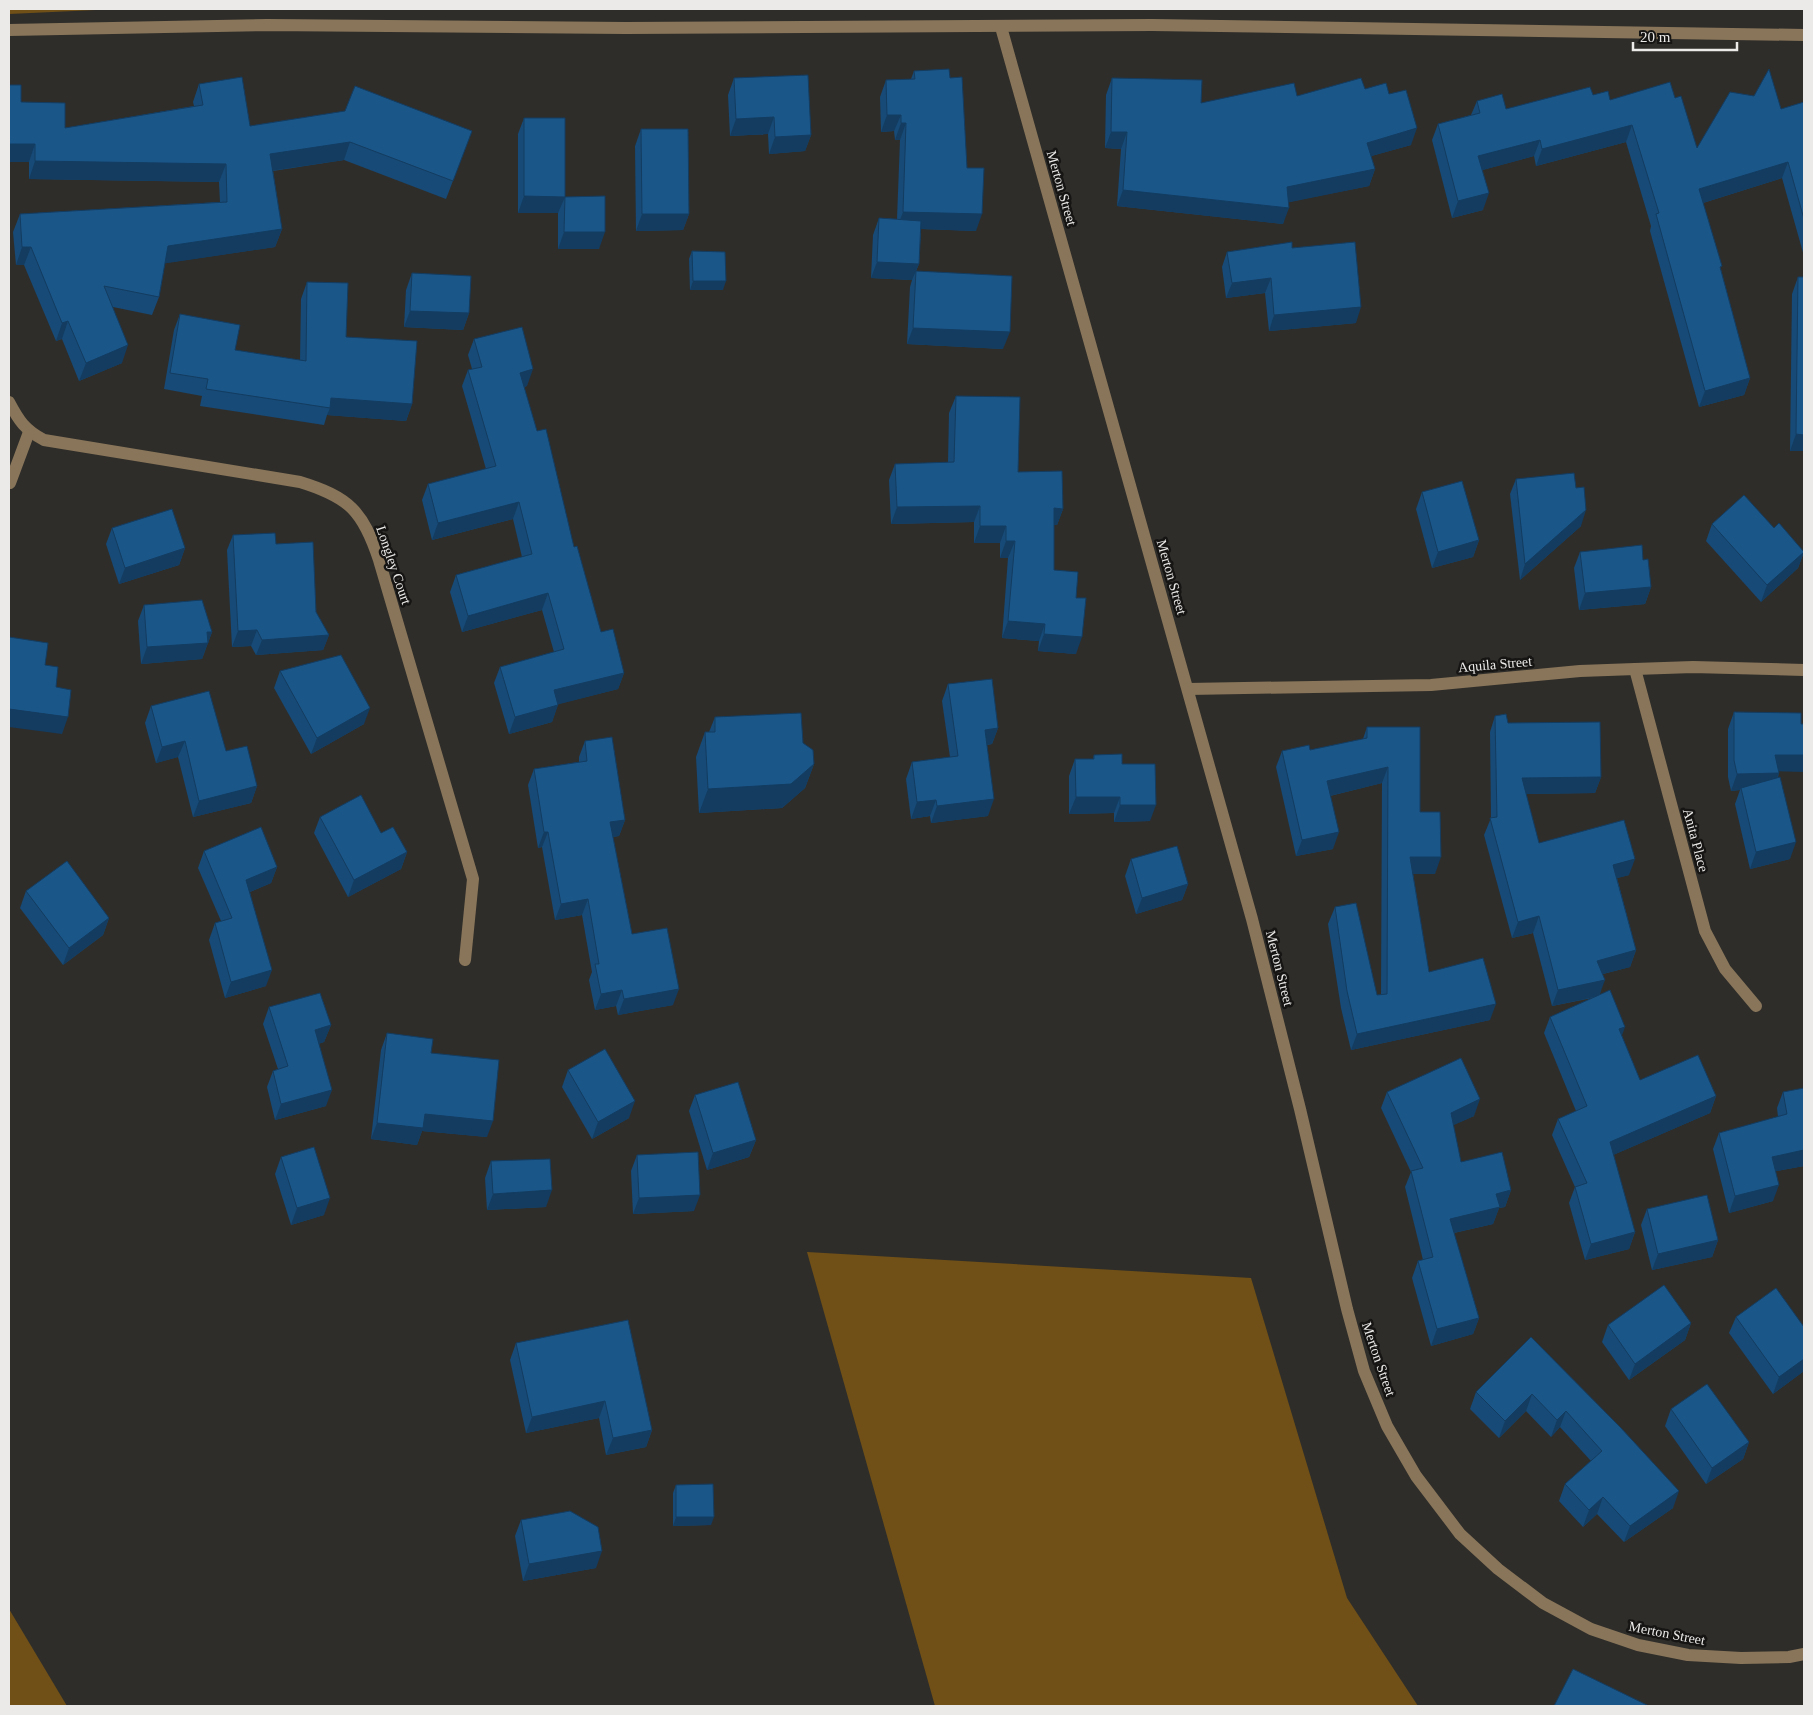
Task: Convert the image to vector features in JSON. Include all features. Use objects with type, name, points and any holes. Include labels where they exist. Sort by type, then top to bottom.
[{"type":"street","points":[[9,30],[267,25],[616,28],[1152,25],[1804,35]]},
{"type":"street","name":"Merton Street","points":[[1001,26],[1252,920],[1300,1109],[1346,1310],[1364,1371],[1387,1426],[1416,1476],[1460,1534],[1498,1569],[1543,1603],[1592,1629],[1638,1645],[1688,1655],[1741,1658],[1789,1657],[1804,1654]]},
{"type":"street","points":[[9,402],[18,419],[29,432],[10,483]]},
{"type":"street","name":"Longley Court","points":[[29,432],[44,440],[300,482],[324,489],[342,499],[358,515],[371,536],[379,560],[473,879],[465,960]]},
{"type":"street","name":"Aquila Street","points":[[1188,689],[1430,685],[1580,671],[1693,667],[1804,670]]},
{"type":"street","name":"Anita Place","points":[[1635,669],[1705,931],[1725,969],[1756,1006]]},
{"type":"shaded area","points":[[9,9],[117,9],[9,14]]},
{"type":"shaded area","points":[[807,1252],[1251,1278],[1347,1598],[1418,1706],[935,1706]]},
{"type":"shaded area","points":[[9,1609],[67,1706],[9,1706]]},
{"type":"building","points":[[949,69],[950,78],[962,77],[967,168],[984,168],[982,214],[903,212],[906,123],[901,123],[901,115],[887,115],[886,80],[915,79],[914,71]]},
{"type":"building","points":[[1769,69],[1781,109],[1804,102],[1804,219],[1788,162],[1699,189],[1722,266],[1720,267],[1750,378],[1705,391],[1656,214],[1659,213],[1632,125],[1542,149],[1540,140],[1478,156],[1489,193],[1458,201],[1438,124],[1480,113],[1477,101],[1502,94],[1506,109],[1590,87],[1593,95],[1608,91],[1610,100],[1670,82],[1675,98],[1681,96],[1697,148],[1730,92],[1754,96]]},
{"type":"building","points":[[808,75],[811,135],[775,137],[774,117],[736,119],[734,78]]},
{"type":"building","points":[[242,77],[250,126],[345,111],[355,86],[472,131],[453,181],[350,142],[270,154],[282,229],[168,246],[159,297],[104,286],[128,345],[86,363],[68,321],[62,323],[31,247],[22,247],[20,214],[227,202],[226,164],[35,161],[35,144],[9,144],[9,85],[21,85],[21,102],[65,103],[65,128],[203,105],[199,84]]},
{"type":"building","points":[[1112,78],[1202,80],[1201,103],[1294,83],[1297,96],[1361,78],[1365,89],[1386,83],[1389,94],[1406,90],[1417,128],[1367,143],[1375,169],[1287,187],[1289,208],[1123,190],[1127,132],[1111,132]]},
{"type":"building","points":[[524,118],[565,118],[565,197],[524,196]]},
{"type":"building","points":[[641,129],[688,129],[689,214],[642,214]]},
{"type":"building","points":[[605,196],[605,232],[564,232],[565,197]]},
{"type":"building","points":[[879,218],[921,221],[919,264],[877,262]]},
{"type":"building","points":[[1292,242],[1292,248],[1355,242],[1361,307],[1274,315],[1271,278],[1232,283],[1227,252]]},
{"type":"building","points":[[692,251],[725,252],[726,281],[693,281]]},
{"type":"building","points":[[916,271],[1012,276],[1010,332],[913,328]]},
{"type":"building","points":[[412,273],[471,276],[469,313],[410,311]]},
{"type":"building","points":[[1798,277],[1804,277],[1804,435],[1796,434]]},
{"type":"building","points":[[307,282],[348,283],[346,337],[417,341],[412,404],[331,398],[330,408],[206,389],[208,379],[170,373],[180,314],[240,325],[235,350],[306,361]]},
{"type":"building","points":[[522,327],[533,369],[520,373],[537,431],[546,429],[574,547],[577,546],[601,632],[613,629],[624,673],[554,690],[558,705],[515,717],[500,667],[564,649],[548,593],[468,616],[456,575],[532,554],[519,502],[438,523],[428,484],[496,466],[468,370],[482,367],[474,339]]},
{"type":"building","points":[[956,396],[1020,397],[1018,472],[1062,471],[1063,509],[1054,508],[1054,570],[1078,572],[1076,598],[1086,598],[1082,637],[1044,634],[1045,624],[1008,621],[1015,541],[1006,541],[1006,526],[980,526],[980,506],[897,507],[895,464],[954,462]]},
{"type":"building","points":[[1574,473],[1576,488],[1584,487],[1586,510],[1525,564],[1516,479]]},
{"type":"building","points":[[1462,481],[1479,540],[1438,552],[1422,492]]},
{"type":"building","points":[[1744,495],[1774,528],[1779,523],[1804,552],[1767,585],[1712,524]]},
{"type":"building","points":[[172,509],[185,548],[125,568],[112,528]]},
{"type":"building","points":[[275,533],[276,544],[313,542],[316,612],[329,635],[262,640],[257,630],[238,631],[233,535]]},
{"type":"building","points":[[1642,545],[1643,560],[1648,559],[1651,587],[1585,593],[1580,552]]},
{"type":"building","points":[[202,600],[212,632],[207,632],[208,643],[147,647],[144,605]]},
{"type":"building","points":[[9,637],[48,643],[45,665],[58,667],[56,687],[71,690],[68,717],[9,709]]},
{"type":"building","points":[[341,655],[370,708],[317,738],[280,671]]},
{"type":"building","points":[[992,679],[998,728],[985,730],[994,799],[937,806],[936,800],[917,802],[912,762],[958,756],[948,684]]},
{"type":"building","points":[[209,691],[226,751],[247,746],[257,786],[199,801],[185,741],[162,747],[151,706]]},
{"type":"building","points":[[1734,712],[1801,713],[1801,724],[1804,724],[1804,755],[1775,755],[1779,773],[1737,774],[1734,760]]},
{"type":"building","points":[[801,713],[803,743],[813,750],[814,764],[791,784],[708,789],[705,732],[715,732],[715,717]]},
{"type":"building","points":[[1506,714],[1508,723],[1600,722],[1601,777],[1522,778],[1539,843],[1624,820],[1635,859],[1613,865],[1636,950],[1597,961],[1605,980],[1558,990],[1539,916],[1518,922],[1490,818],[1497,817],[1495,716]]},
{"type":"building","points":[[1367,727],[1420,727],[1420,812],[1440,812],[1441,857],[1410,857],[1429,972],[1483,958],[1496,1004],[1357,1034],[1347,991],[1335,907],[1356,903],[1377,995],[1387,994],[1388,767],[1327,781],[1339,832],[1302,840],[1282,751],[1309,745],[1310,750],[1367,738]]},
{"type":"building","points":[[612,737],[625,820],[610,822],[632,934],[667,928],[679,989],[624,999],[622,990],[601,994],[595,964],[599,964],[588,899],[561,904],[548,832],[544,832],[534,769],[587,761],[585,741]]},
{"type":"building","points":[[1122,754],[1122,764],[1155,764],[1156,805],[1120,805],[1120,797],[1076,797],[1075,759],[1094,759],[1094,755]]},
{"type":"building","points":[[1780,777],[1796,842],[1756,852],[1741,788]]},
{"type":"building","points":[[361,795],[381,833],[393,827],[407,852],[354,880],[320,817]]},
{"type":"building","points":[[261,827],[277,867],[246,880],[272,970],[231,982],[215,923],[232,918],[204,851]]},
{"type":"building","points":[[1177,846],[1188,884],[1142,898],[1131,859]]},
{"type":"building","points":[[67,861],[109,918],[69,948],[26,891]]},
{"type":"building","points":[[1610,990],[1625,1027],[1619,1029],[1640,1080],[1698,1055],[1716,1096],[1610,1142],[1635,1232],[1591,1244],[1575,1187],[1587,1183],[1558,1119],[1587,1106],[1550,1017]]},
{"type":"building","points":[[320,993],[331,1025],[315,1030],[332,1090],[281,1104],[273,1071],[288,1066],[269,1007]]},
{"type":"building","points":[[387,1033],[433,1039],[431,1053],[499,1060],[493,1121],[425,1114],[423,1128],[377,1123]]},
{"type":"building","points":[[605,1049],[635,1101],[598,1122],[568,1070]]},
{"type":"building","points":[[1461,1058],[1480,1099],[1451,1113],[1461,1162],[1502,1152],[1511,1190],[1496,1194],[1500,1207],[1450,1219],[1479,1318],[1437,1329],[1418,1261],[1433,1257],[1411,1171],[1423,1168],[1387,1092]]},
{"type":"building","points":[[738,1082],[756,1140],[713,1153],[695,1095]]},
{"type":"building","points":[[1804,1088],[1804,1150],[1772,1157],[1779,1185],[1735,1196],[1719,1133],[1787,1114],[1783,1092]]},
{"type":"building","points":[[314,1147],[330,1198],[297,1208],[281,1157]]},
{"type":"building","points":[[698,1152],[700,1195],[639,1198],[637,1155]]},
{"type":"building","points":[[550,1159],[552,1190],[493,1194],[491,1161]]},
{"type":"building","points":[[1707,1195],[1718,1240],[1658,1254],[1647,1209]]},
{"type":"building","points":[[1664,1285],[1691,1323],[1635,1364],[1608,1325]]},
{"type":"building","points":[[1776,1288],[1804,1327],[1804,1359],[1779,1377],[1736,1317]]},
{"type":"building","points":[[628,1320],[652,1430],[613,1438],[605,1401],[532,1417],[516,1343]]},
{"type":"building","points":[[1531,1337],[1621,1428],[1679,1491],[1630,1526],[1603,1497],[1589,1510],[1565,1484],[1602,1451],[1566,1411],[1557,1420],[1532,1394],[1505,1421],[1476,1392]]},
{"type":"building","points":[[1707,1384],[1749,1442],[1712,1468],[1671,1409]]},
{"type":"building","points":[[713,1484],[714,1517],[676,1517],[676,1485]]},
{"type":"building","points":[[570,1511],[598,1527],[602,1551],[529,1564],[521,1520]]},
{"type":"building","points":[[1573,1669],[1649,1706],[1554,1706]]}]
